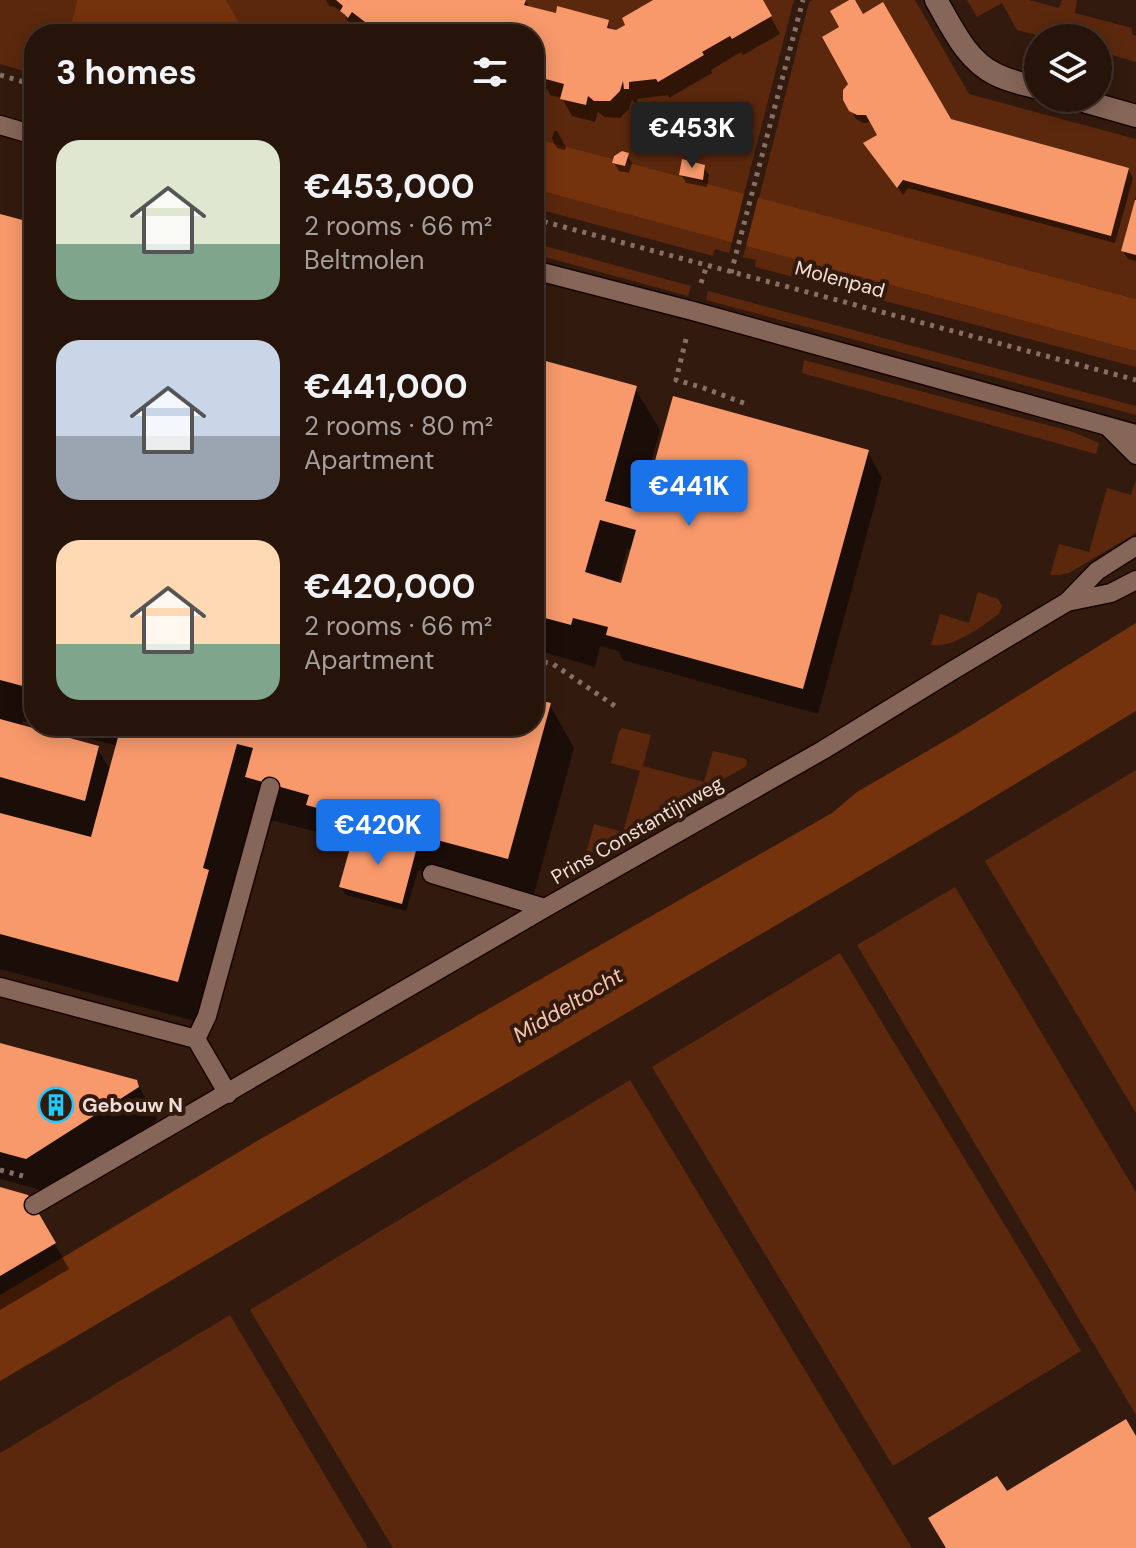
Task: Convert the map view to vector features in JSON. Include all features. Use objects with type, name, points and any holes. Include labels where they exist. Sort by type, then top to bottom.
[{"type":"street","points":[[936,0],[973,59],[988,71],[1024,84]]},
{"type":"street","points":[[1112,109],[1136,116]]},
{"type":"lane","points":[[0,125],[24,132]]},
{"type":"lane","points":[[544,273],[1136,434]]},
{"type":"lane","points":[[1108,427],[1136,455]]},
{"type":"lane","name":"Prins Constantijnweg","points":[[34,1205],[823,750],[1067,602],[1097,571],[1136,546]]},
{"type":"lane","name":"Prins Constantijnweg","points":[[1067,602],[1111,593],[1136,580]]},
{"type":"lane","points":[[196,1039],[207,1016],[270,787]]},
{"type":"lane","points":[[432,874],[545,908]]},
{"type":"lane","points":[[0,987],[196,1039],[228,1094]]},
{"type":"path","points":[[731,273],[803,0]]},
{"type":"path","points":[[0,75],[24,82]]},
{"type":"path","name":"Molenpad","points":[[544,222],[1136,380]]},
{"type":"path","points":[[707,265],[676,380],[749,405]]},
{"type":"path","points":[[544,662],[553,664],[615,706]]},
{"type":"shaded area","points":[[0,0],[77,0],[71,24],[24,24],[24,71],[0,64]]},
{"type":"shaded area","points":[[226,0],[336,0],[343,6],[340,11],[348,17],[352,12],[368,24],[240,24]]},
{"type":"shaded area","points":[[526,0],[653,0],[622,18],[625,25],[616,30],[607,28],[608,20],[557,7],[556,13],[524,5]]},
{"type":"shaded area","points":[[763,0],[794,0],[744,194],[626,162],[628,152],[622,151],[613,159],[544,141],[544,79],[564,84],[561,99],[585,105],[588,96],[594,101],[610,101],[620,91],[623,81],[625,89],[629,88],[629,82],[658,81],[704,55],[702,52],[771,16]]},
{"type":"shaded area","points":[[849,0],[830,11],[839,27],[822,38],[848,84],[843,95],[846,105],[854,112],[866,115],[877,135],[864,143],[897,188],[903,180],[1111,236],[1129,168],[951,119],[883,3],[863,14],[855,0],[915,0],[969,94],[1024,109],[1024,112],[1036,112],[1136,139],[1136,196],[1121,251],[1136,255],[1136,299],[759,198],[809,2]]},
{"type":"shaded area","points":[[967,0],[1029,0],[1059,8],[1062,0],[1077,0],[1075,13],[1132,28],[1132,34],[1136,36],[1136,62],[1112,55],[1112,24],[1024,24],[1024,32],[1017,30],[1002,3],[977,17]]},
{"type":"shaded area","points":[[544,192],[732,242],[729,253],[715,249],[713,256],[544,211]]},
{"type":"shaded area","points":[[544,246],[691,286],[688,296],[544,257]]},
{"type":"shaded area","points":[[746,246],[1136,351],[1136,367],[755,267],[756,260],[743,257]]},
{"type":"shaded area","points":[[708,291],[1136,406],[1136,415],[706,300]]},
{"type":"shaded area","points":[[804,360],[1073,432],[1099,443],[1096,454],[802,373]]},
{"type":"shaded area","points":[[1136,480],[1136,533],[1069,573],[1050,575],[1059,544],[1089,552],[1107,488],[1131,495]]},
{"type":"shaded area","points":[[978,592],[998,599],[1002,606],[999,614],[958,640],[931,645],[940,614],[969,623]]},
{"type":"shaded area","points":[[622,728],[651,735],[643,766],[704,782],[713,751],[746,759],[747,764],[589,855],[587,850],[594,824],[623,832],[640,771],[611,763]]},
{"type":"shaded area","points":[[1136,770],[1136,1113],[985,861]]},
{"type":"shaded area","points":[[955,887],[1136,1192],[1136,1415],[857,945]]},
{"type":"shaded area","points":[[840,953],[1081,1351],[893,1466],[652,1067]]},
{"type":"shaded area","points":[[630,1080],[912,1548],[393,1548],[250,1310]]},
{"type":"shaded area","points":[[230,1315],[368,1548],[0,1548],[0,1453]]},
{"type":"water","points":[[77,0],[226,0],[240,24],[71,24]]},
{"type":"water","points":[[544,141],[613,159],[612,163],[625,166],[626,162],[1136,299],[1136,351],[544,192]]},
{"type":"water","name":"Middeltocht","points":[[1136,623],[1136,711],[0,1381],[0,1295],[264,1137],[832,813],[857,792]]},
{"type":"pier","points":[[745,190],[759,194],[745,250],[731,246]]},
{"type":"building","points":[[336,0],[526,0],[524,5],[556,13],[557,6],[609,20],[607,28],[616,30],[625,25],[622,18],[653,0],[763,0],[772,16],[702,52],[704,55],[658,82],[656,79],[629,82],[629,89],[624,89],[623,81],[620,91],[610,101],[594,101],[588,96],[586,105],[560,99],[564,84],[544,79],[544,24],[368,24],[352,12],[348,18],[340,11],[343,6]]},
{"type":"building","points":[[849,0],[855,0],[863,14],[883,2],[951,119],[1129,168],[1111,236],[903,180],[897,188],[863,143],[877,135],[866,115],[849,111],[843,100],[843,90],[848,84],[822,37],[839,27],[830,11]]},
{"type":"building","points":[[622,151],[629,153],[625,166],[612,163],[614,156]]},
{"type":"building","points":[[682,159],[705,165],[703,180],[679,175]]},
{"type":"building","points":[[1136,200],[1136,255],[1121,251]]},
{"type":"building","points":[[0,214],[24,220],[24,686],[0,680]]},
{"type":"building","points":[[544,361],[637,386],[605,501],[641,511],[673,396],[869,450],[803,689],[606,635],[608,627],[573,618],[571,625],[544,618]],"holes":[[[600,520],[636,530],[621,583],[585,572]]]},
{"type":"building","points":[[544,701],[551,703],[544,728]]},
{"type":"building","points":[[0,719],[24,726],[24,736],[62,736],[99,746],[85,801],[0,777]]},
{"type":"building","points":[[118,736],[542,736],[508,859],[306,805],[309,795],[245,777],[253,748],[237,744],[203,868],[209,870],[178,982],[0,934],[0,813],[91,837]]},
{"type":"building","points":[[355,830],[417,847],[402,904],[339,887]]},
{"type":"building","name":"Gebouw N","points":[[0,1043],[137,1080],[139,1087],[26,1159],[0,1152]]},
{"type":"building","points":[[0,1187],[28,1195],[56,1243],[0,1276]]},
{"type":"building","points":[[1126,1419],[1136,1436],[1136,1548],[946,1548],[928,1518],[997,1476],[1007,1491]]},
{"type":"place","name":"Gebouw N","points":[[56,1105]]}]
